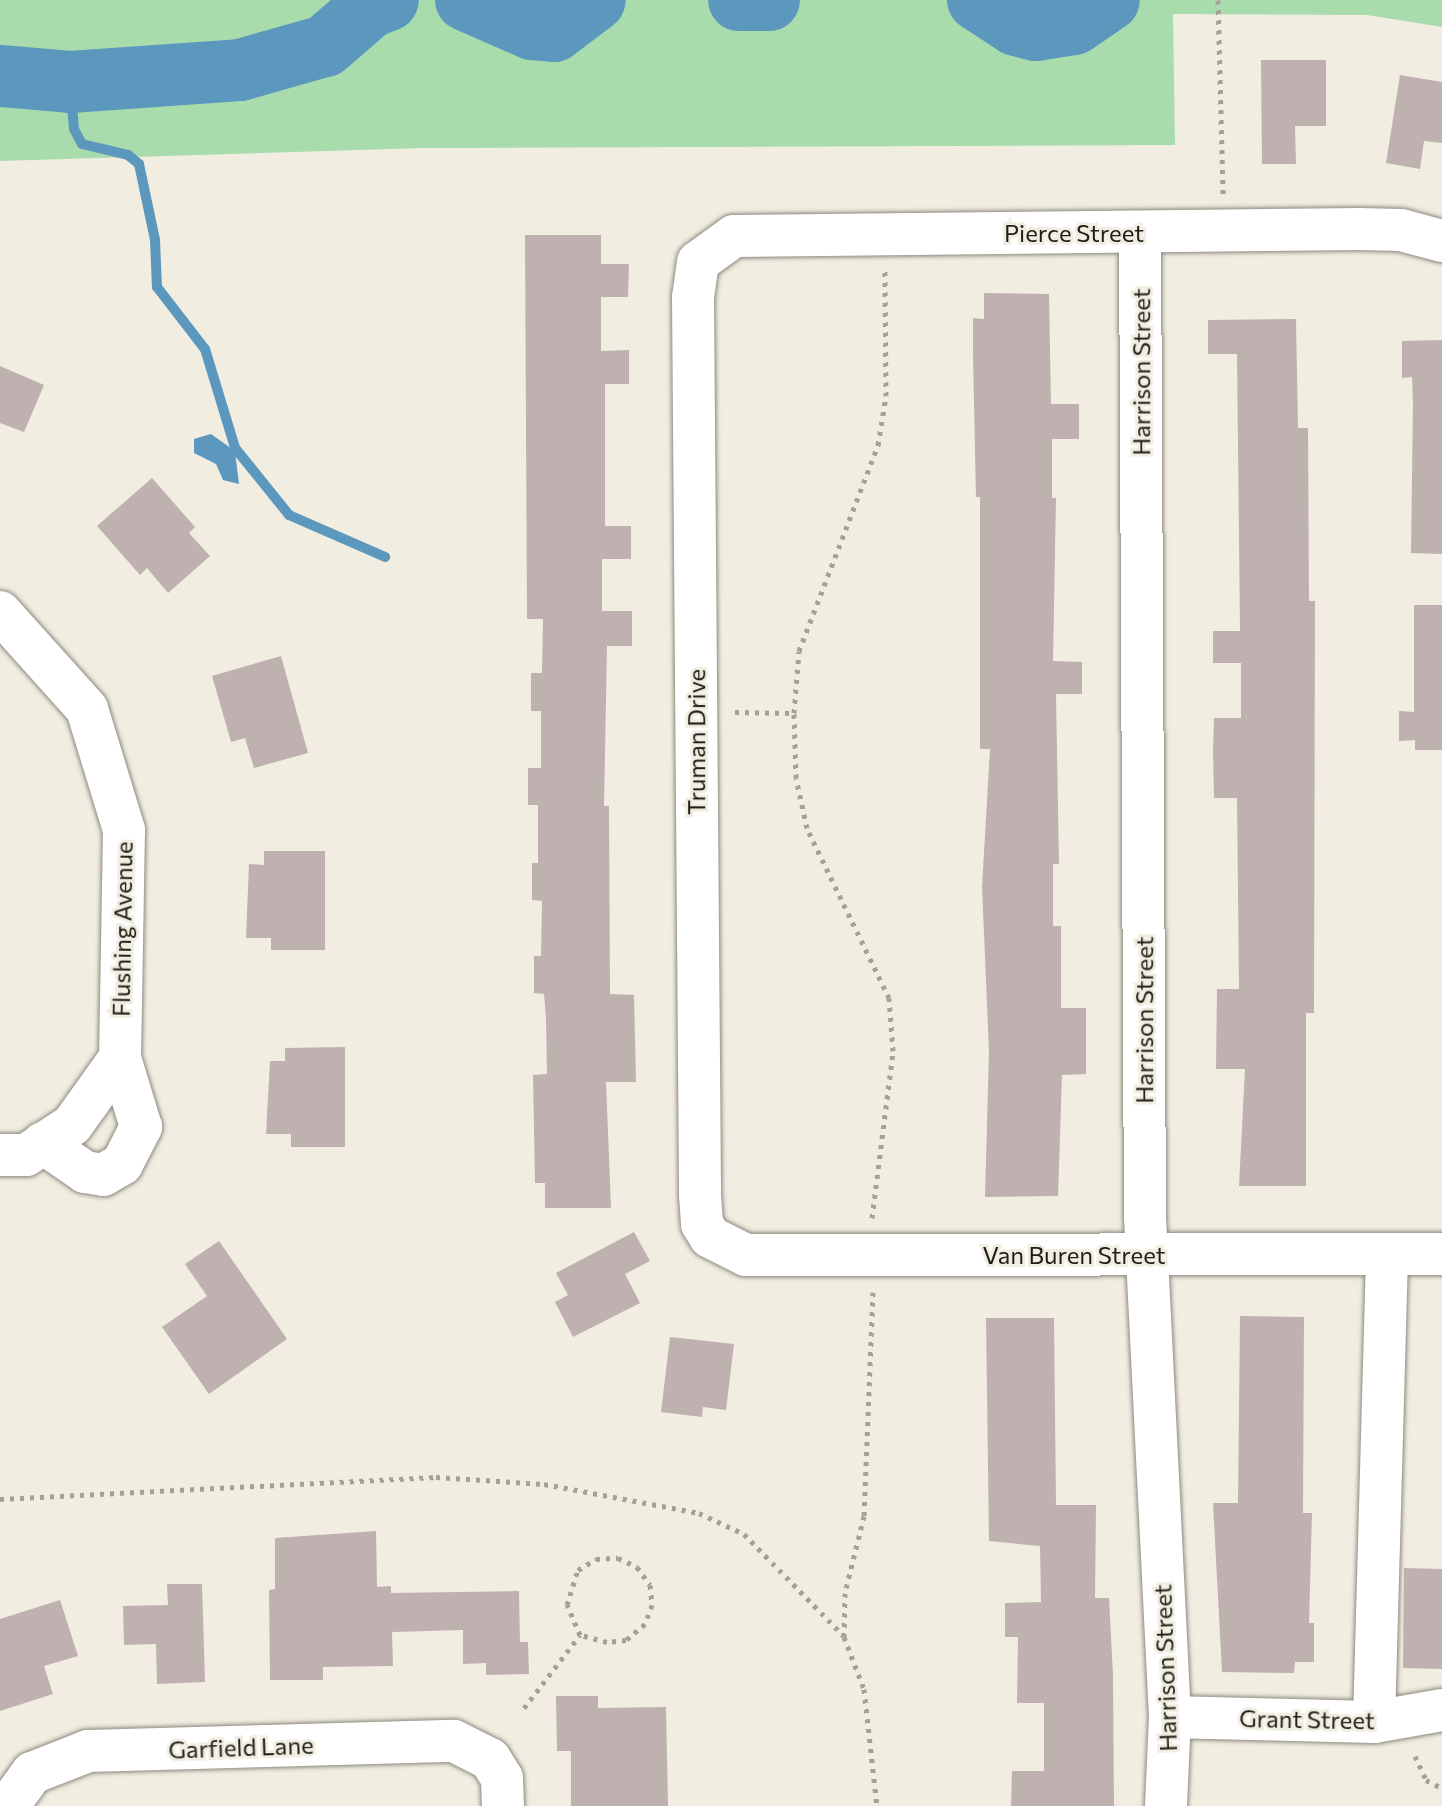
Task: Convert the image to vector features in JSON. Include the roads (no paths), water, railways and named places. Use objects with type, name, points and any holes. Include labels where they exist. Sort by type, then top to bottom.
[{"type":"street","name":"Pierce Street","points":[[709,250],[734,236],[882,234],[1401,230],[1442,241]]},
{"type":"street","name":"Harrison Street","points":[[1140,234],[1147,1255],[1170,1717],[1166,1806]]},
{"type":"street","name":"Truman Drive","points":[[709,250],[698,262],[693,313],[700,1195],[702,1224],[710,1237]]},
{"type":"street","name":"Flushing Avenue","points":[[0,612],[87,709],[124,830],[120,1058],[141,1127],[122,1164],[103,1175],[85,1172],[58,1134]]},
{"type":"street","points":[[0,1155],[26,1155],[58,1134],[120,1058]]},
{"type":"street","name":"Van Buren Street","points":[[710,1237],[746,1255],[1442,1254]]},
{"type":"street","points":[[1374,1722],[1387,1255]]},
{"type":"street","name":"Grant Street","points":[[1170,1717],[1374,1722],[1442,1710]]},
{"type":"street","name":"Garfield Lane","points":[[8,1806],[32,1773],[88,1751],[454,1741],[490,1759],[502,1778],[503,1806]]},
{"type":"water","points":[[211,434],[235,451],[239,484],[223,480],[216,464],[194,453],[194,439]]},
{"type":"waterway","points":[[0,76],[70,82],[240,70],[325,46],[370,7],[388,0]]},
{"type":"waterway","points":[[466,0],[532,29],[554,31],[595,0]]},
{"type":"waterway","points":[[739,0],[769,0]]},
{"type":"waterway","points":[[978,0],[1016,25],[1036,30],[1074,24],[1109,0]]},
{"type":"waterway","points":[[70,82],[74,129],[82,144],[128,155],[139,164],[155,240],[157,287],[205,349],[235,448],[289,515],[385,557]]}]
